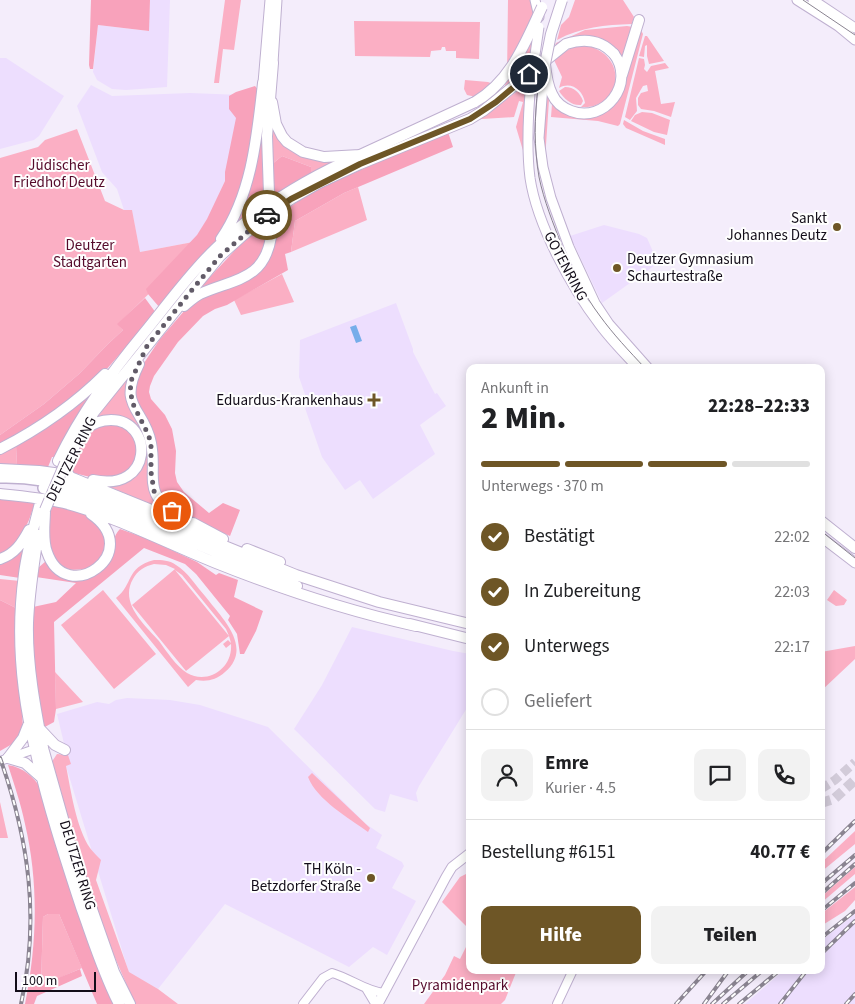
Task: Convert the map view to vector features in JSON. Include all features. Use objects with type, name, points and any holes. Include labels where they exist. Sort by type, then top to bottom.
[{"type":"highway","points":[[0,477],[42,480],[89,491],[115,500],[184,534]]},
{"type":"highway","points":[[0,484],[45,488],[85,499],[184,534]]},
{"type":"main road","points":[[214,249],[231,222],[248,179],[257,136],[270,0]]},
{"type":"main road","points":[[164,325],[198,295],[241,279],[259,267],[266,256],[271,236],[267,136],[277,0]]},
{"type":"main road","name":"GOTENRING","points":[[535,0],[539,28],[529,106],[528,139],[530,179],[535,199],[555,252],[600,324],[635,364]]},
{"type":"main road","name":"DEUTZER RING","points":[[130,1004],[114,972],[75,862],[29,722],[21,656],[26,588],[40,525],[40,511],[76,426],[105,381],[214,249],[262,209],[288,192],[320,174],[475,102],[491,92],[505,77],[516,59],[545,0]]},
{"type":"main road","points":[[562,0],[551,34],[546,69],[551,91],[560,105],[578,114],[594,113],[602,110],[614,99],[621,85],[639,20]]},
{"type":"main road","points":[[797,0],[838,26],[855,40]]},
{"type":"main road","points":[[814,0],[855,28]]},
{"type":"main road","name":"DEUTZER RING","points":[[62,462],[94,412],[220,256],[266,216],[291,199],[360,164],[470,119],[496,102],[566,44],[576,41],[590,41],[603,45],[614,54],[620,66],[622,78]]},
{"type":"main road","points":[[273,63],[272,97],[274,118],[282,136],[287,142],[303,152],[324,157],[360,155]]},
{"type":"main road","name":"GOTENRING","points":[[546,69],[540,108],[539,138],[546,179],[573,256],[592,298],[605,319],[644,364]]},
{"type":"main road","points":[[549,238],[563,243],[568,252],[573,256]]},
{"type":"main road","points":[[555,252],[557,245],[563,243]]},
{"type":"main road","points":[[0,449],[32,432],[70,405],[103,376],[169,302]]},
{"type":"main road","points":[[147,346],[130,383],[130,394],[135,411],[151,442],[151,472],[154,491],[163,504],[172,511],[222,539]]},
{"type":"main road","points":[[0,469],[39,471],[100,482],[119,481],[129,476],[136,469],[140,461],[141,448],[136,432],[116,420],[104,420],[95,423],[88,427],[78,438]]},
{"type":"main road","points":[[65,475],[298,570],[321,583]]},
{"type":"main road","points":[[0,494],[62,502],[95,512],[253,577],[314,598],[376,617],[466,638]]},
{"type":"main road","points":[[40,511],[47,554],[60,570],[76,576],[85,575],[97,569],[106,558],[110,548],[109,539],[101,523],[79,508]]},
{"type":"main road","points":[[0,559],[19,547],[40,511]]},
{"type":"main road","points":[[825,523],[855,548]]},
{"type":"main road","points":[[184,534],[379,602],[466,623]]},
{"type":"main road","points":[[184,534],[328,598],[416,626]]},
{"type":"main road","points":[[825,540],[855,563]]},
{"type":"main road","name":"DEUTZER RING","points":[[26,588],[29,653],[39,728],[42,778],[66,863],[84,917],[106,976],[119,1004]]},
{"type":"main road","points":[[29,722],[23,738],[4,760],[24,764],[42,778]]},
{"type":"main road","points":[[39,728],[50,741],[65,750]]},
{"type":"main road","points":[[367,988],[377,1004],[452,867],[466,856]]},
{"type":"street","points":[[4,760],[39,748]]},
{"type":"street","points":[[303,1004],[323,978],[332,973],[344,976],[373,992],[384,993]]},
{"type":"street","points":[[557,1004],[570,974]]},
{"type":"shaded area","points":[[91,0],[150,0],[149,31],[98,25],[93,69],[90,69],[89,65]]},
{"type":"shaded area","points":[[150,0],[170,0],[167,87],[126,90],[112,89],[97,80],[93,72],[98,25],[148,31]]},
{"type":"shaded area","points":[[0,58],[6,58],[64,96],[39,136],[34,140],[0,149]]},
{"type":"shaded area","points":[[91,85],[112,96],[190,93],[242,95],[225,181],[208,219],[193,242],[140,252],[132,211],[124,210],[117,189],[102,172],[77,106]]},
{"type":"shaded area","points":[[255,86],[259,91],[243,185],[215,246],[160,308],[146,289],[197,235],[207,219],[225,181],[225,172],[236,118],[229,109],[229,96]]},
{"type":"shaded area","points":[[265,129],[265,203],[245,195],[260,130]]},
{"type":"shaded area","points":[[448,132],[453,147],[344,193],[295,221],[291,252],[285,254],[288,270],[227,305],[203,316],[178,342],[154,376],[149,392],[151,399],[165,415],[172,429],[176,451],[175,473],[177,482],[184,492],[209,513],[223,503],[240,510],[230,536],[182,515],[160,495],[133,392],[142,366],[160,339],[185,310],[201,298],[255,275],[275,218],[301,199],[328,184]]},
{"type":"shaded area","points":[[282,156],[311,167],[311,175],[273,197],[271,165]]},
{"type":"shaded area","points":[[267,222],[267,244],[253,268],[193,295],[239,246]]},
{"type":"shaded area","name":"Deutzer Gymnasium Schaurtestraße","points":[[604,225],[639,234],[647,238],[658,263],[602,303],[570,236]]},
{"type":"shaded area","points":[[145,298],[156,313],[105,371],[75,399],[0,447],[0,435],[44,404],[79,374],[123,330],[117,324]]},
{"type":"shaded area","name":"Eduardus-Krankenhaus","points":[[396,303],[413,352],[435,394],[437,393],[446,406],[420,425],[435,454],[373,499],[360,480],[345,490],[322,457],[305,408],[309,406],[299,377],[300,340]]},
{"type":"shaded area","points":[[99,386],[55,457],[52,457],[48,467],[17,465],[16,446],[50,425]]},
{"type":"shaded area","points":[[117,423],[134,435],[138,458],[127,474],[98,479],[66,471],[87,433],[94,428]]},
{"type":"shaded area","points":[[0,499],[36,500],[17,545],[0,556]]},
{"type":"shaded area","points":[[53,503],[89,516],[105,535],[106,551],[91,569],[68,570],[56,561],[51,554],[48,532]]},
{"type":"shaded area","points":[[120,529],[148,539],[197,562],[216,575],[219,573],[238,580],[234,597],[263,611],[256,631],[244,654],[240,654],[237,634],[228,620],[230,616],[196,574],[185,564],[144,548],[54,622],[56,709],[54,722],[43,728],[32,653],[33,607],[56,602],[76,583],[36,577],[38,568],[46,561],[51,567],[60,572],[84,578],[92,577],[101,571],[110,560],[115,537]]},
{"type":"shaded area","points":[[24,549],[20,578],[0,575],[0,564],[12,559]]},
{"type":"shaded area","points":[[0,600],[16,608],[23,728],[14,743],[0,751]]},
{"type":"shaded area","points":[[352,627],[466,653],[466,710],[419,786],[416,793],[418,802],[390,794],[385,812],[375,809],[294,729],[322,685]]},
{"type":"shaded area","points":[[127,698],[170,700],[200,705],[268,727],[366,824],[382,835],[376,848],[402,862],[404,866],[392,888],[416,901],[387,955],[373,947],[349,967],[225,904],[158,989],[129,973],[66,766],[66,752],[57,714],[97,702],[109,704],[116,700]]},
{"type":"shaded area","points":[[8,765],[28,773],[42,790],[116,1004],[97,1004],[59,914],[48,914],[43,917],[41,985],[80,969],[82,976],[37,996],[34,1004],[25,1004],[34,937],[33,869],[25,824]]},
{"type":"shaded area","points":[[855,914],[855,1004],[745,1004],[779,974],[825,974],[825,938]]},
{"type":"green space","points":[[225,0],[241,0],[234,50],[223,49],[219,83],[214,83]]},
{"type":"green space","points":[[508,0],[531,0],[534,36],[529,71],[503,94],[507,76]]},
{"type":"green space","points":[[575,0],[623,0],[634,17],[632,24],[593,28],[575,32],[557,40],[561,25],[569,17]]},
{"type":"green space","points":[[354,21],[480,22],[479,59],[456,58],[456,51],[446,51],[445,47],[442,47],[441,50],[431,51],[430,57],[355,56]]},
{"type":"green space","points":[[633,27],[623,61],[608,43],[554,49],[556,43],[585,30]]},
{"type":"green space","points":[[641,30],[643,34],[618,126],[598,121],[551,117],[552,104],[558,110],[591,117],[608,110]]},
{"type":"green space","points":[[645,36],[647,36],[664,61],[649,64],[647,45],[645,46],[644,57],[639,56]]},
{"type":"green space","points":[[585,45],[600,51],[610,60],[615,70],[615,81],[612,92],[605,100],[594,106],[581,107],[585,103],[584,98],[576,88],[563,86],[559,88],[562,77],[554,60],[572,48]]},
{"type":"green space","points":[[639,58],[644,59],[644,69],[647,72],[651,66],[665,63],[669,68],[655,71],[661,104],[675,102],[671,117],[641,109],[638,105],[638,98],[641,93],[648,91],[647,85],[643,86],[636,98],[637,111],[630,120],[625,117]]},
{"type":"green space","points":[[465,80],[493,84],[476,97],[467,95],[464,89]]},
{"type":"green space","points":[[528,83],[524,154],[516,127],[523,102],[519,101],[514,117],[472,121],[494,109]]},
{"type":"green space","points":[[565,87],[574,89],[580,95],[583,101],[581,105],[571,103],[563,97],[559,91]]},
{"type":"green space","points":[[545,90],[549,100],[545,160],[542,147]]},
{"type":"green space","points":[[642,112],[652,113],[670,120],[667,135],[654,132],[631,121],[635,115]]},
{"type":"green space","points":[[624,120],[643,131],[665,139],[665,145],[626,128],[623,124]]},
{"type":"green space","points":[[271,127],[284,144],[298,154],[316,160],[337,161],[311,175],[311,167],[282,156],[271,165]]},
{"type":"green space","points":[[77,129],[105,201],[124,210],[132,210],[140,252],[193,242],[170,273],[118,324],[123,330],[79,374],[44,404],[0,435],[0,158],[38,147],[45,140]]},
{"type":"green space","points":[[358,187],[367,220],[291,252],[295,221]]},
{"type":"green space","points":[[245,195],[265,203],[225,236]]},
{"type":"green space","points":[[282,274],[294,302],[241,315],[234,300]]},
{"type":"green space","points":[[130,374],[149,449],[148,481],[164,510],[110,487],[137,472],[144,461],[146,452],[142,434],[130,420],[122,416],[112,415],[96,419]]},
{"type":"green space","points":[[16,446],[17,465],[0,464],[0,453]]},
{"type":"green space","points":[[163,560],[171,562],[180,568],[192,579],[226,623],[236,643],[236,653],[233,662],[222,675],[211,680],[196,680],[188,687],[116,598],[122,593],[138,567],[145,563]],"holes":[[[154,564],[166,565],[175,569],[132,605],[186,671],[229,636],[231,643],[228,640],[223,644],[226,648],[231,644],[231,653],[218,672],[203,677],[187,673],[175,663],[141,621],[131,605],[129,597],[130,588],[135,576],[142,569]],[[175,570],[182,575],[226,629],[229,636]]]},
{"type":"green space","points":[[0,579],[20,581],[16,608],[0,600]]},
{"type":"green space","points":[[103,590],[156,654],[114,689],[61,625]]},
{"type":"green space","points":[[834,590],[847,600],[844,605],[836,606],[827,600]]},
{"type":"green space","points":[[855,646],[855,659],[825,687],[825,651]]},
{"type":"green space","points":[[55,672],[83,702],[56,709]]},
{"type":"green space","points":[[57,754],[68,755],[71,764],[66,766],[81,830],[90,848],[101,860],[96,880],[129,972],[158,989],[178,1004],[135,1004],[102,928],[51,763]]},
{"type":"green space","points":[[312,773],[370,828],[368,832],[334,808],[318,793],[308,777]]},
{"type":"green space","points":[[0,802],[8,838],[0,838]]},
{"type":"green space","points":[[855,831],[855,844],[825,869],[825,859]]},
{"type":"green space","points":[[855,867],[855,874],[825,900],[825,893]]},
{"type":"green space","points":[[466,874],[466,926],[442,902],[460,877]]},
{"type":"green space","points":[[855,887],[855,900],[845,911],[825,924],[825,911]]},
{"type":"green space","points":[[48,914],[59,914],[82,968],[41,986],[43,917]]},
{"type":"green space","name":"Pyramidenpark","points":[[466,947],[466,974],[515,974],[505,1000],[501,1004],[424,1004],[445,975],[454,956],[460,959]]},
{"type":"water","points":[[356,325],[362,341],[356,343],[350,327]]},
{"type":"tunnel","points":[[825,786],[855,762]]},
{"type":"tunnel","points":[[825,802],[834,799],[855,780]]},
{"type":"tram line","points":[[558,0],[546,43],[538,87],[535,133],[541,186],[562,246],[584,291],[610,329],[641,364]]},
{"type":"tram line","points":[[803,0],[855,35]]},
{"type":"tram line","points":[[825,534],[855,558]]},
{"type":"railway","points":[[0,758],[18,819],[28,880],[30,941],[21,1004]]},
{"type":"railway","points":[[825,850],[855,821]]},
{"type":"railway","points":[[825,881],[855,855]]},
{"type":"railway","points":[[825,890],[855,864]]},
{"type":"railway","points":[[825,908],[855,883]]},
{"type":"railway","points":[[825,935],[855,911]]},
{"type":"railway","points":[[825,950],[855,921]]},
{"type":"railway","points":[[676,1004],[703,974]]},
{"type":"railway","points":[[704,1004],[726,974]]},
{"type":"railway","points":[[712,1004],[745,974]]},
{"type":"railway","points":[[723,1004],[758,974]]},
{"type":"railway","points":[[739,1004],[775,974]]},
{"type":"railway","points":[[780,1004],[804,974]]},
{"type":"railway","points":[[846,1004],[855,994]]},
{"type":"way so far","points":[[172,511],[163,504],[154,491],[151,472],[151,442],[135,411],[130,394],[130,383],[147,346],[192,290],[220,256],[267,215]]},
{"type":"place","name":"Sankt Johannes Deutz","points":[[837,227]]},
{"type":"place","name":"Deutzer Gymnasium Schaurtestraße","points":[[617,268]]},
{"type":"place","name":"Eduardus-Krankenhaus","points":[[374,400]]},
{"type":"place","name":"TH Köln - Betzdorfer Straße","points":[[371,878]]},
{"type":"route","points":[[267,215],[319,183],[421,138],[470,119],[496,102],[529,74]]},
{"type":"park label","name":"Jüdischer Friedhof Deutz","points":[[59,174]]},
{"type":"park label","name":"Deutzer Stadtgarten","points":[[90,254]]}]
